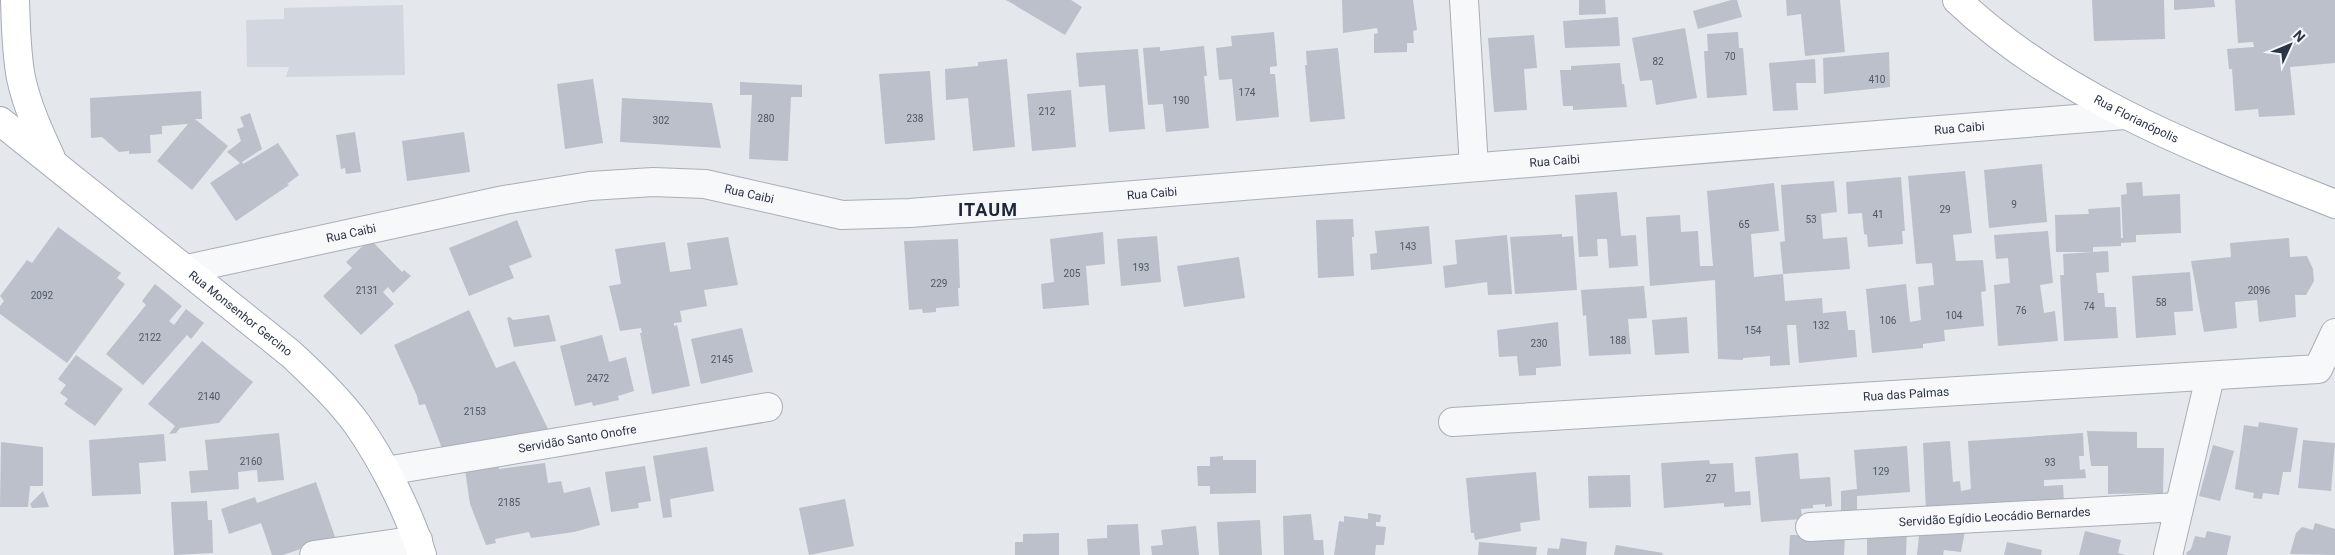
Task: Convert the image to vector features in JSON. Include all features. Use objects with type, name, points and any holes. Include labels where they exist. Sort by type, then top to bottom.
[{"type":"main road","points":[[0,56],[11,0]]},
{"type":"main road","points":[[15,0],[21,79],[33,118],[54,164]]},
{"type":"main road","name":"Rua Florianópolis","points":[[1957,0],[2028,58],[2125,115],[2212,155],[2335,204]]},
{"type":"main road","name":"Rua Monsenhor Gercino","points":[[0,121],[187,269],[291,354],[326,387],[357,424],[386,471],[420,548]]},
{"type":"street","points":[[1464,0],[1474,166]]},
{"type":"street","name":"Rua Caibi","points":[[187,269],[504,200],[590,186],[652,182],[705,184],[842,215],[910,213],[1474,166],[2125,115]]},
{"type":"street","name":"Rua das Palmas","points":[[1453,422],[2318,369],[2335,333]]},
{"type":"street","points":[[2168,555],[2210,377]]},
{"type":"street","name":"Servidão Santo Onofre","points":[[386,471],[768,408]]},
{"type":"street","name":"Servidão Egídio Leocádio Bernardes","points":[[1810,527],[2180,507]]},
{"type":"street","points":[[314,555],[420,548]]},
{"type":"shaded area","points":[[403,5],[405,75],[286,77],[289,67],[247,67],[246,20],[284,19],[284,8]]},
{"type":"building","points":[[1006,0],[1071,0],[1082,7],[1065,35]]},
{"type":"building","points":[[1342,0],[1413,0],[1417,30],[1413,31],[1414,43],[1407,43],[1407,52],[1374,53],[1374,34],[1378,33],[1377,28],[1343,33]]},
{"type":"building","points":[[1579,0],[1605,0],[1606,14],[1579,15]]},
{"type":"building","points":[[1737,0],[1742,17],[1698,29],[1693,11]]},
{"type":"building","points":[[1786,0],[1840,0],[1845,52],[1805,56],[1801,14],[1787,16]]},
{"type":"building","points":[[2092,0],[2164,0],[2165,39],[2094,41]]},
{"type":"building","points":[[2174,0],[2214,0],[2215,7],[2174,10]]},
{"type":"building","points":[[2235,0],[2335,0],[2335,63],[2290,67],[2295,115],[2259,117],[2258,109],[2235,111],[2232,69],[2229,69],[2227,49],[2254,47],[2253,42],[2238,43]]},
{"type":"building","points":[[1618,17],[1620,46],[1565,48],[1563,21]]},
{"type":"building","points":[[1685,28],[1697,98],[1656,105],[1652,80],[1640,81],[1632,38]]},
{"type":"building","points":[[1274,32],[1277,66],[1270,67],[1270,74],[1275,74],[1279,117],[1236,121],[1232,79],[1219,80],[1216,48],[1232,46],[1231,36]]},
{"type":"building","points":[[1738,32],[1739,48],[1743,48],[1747,95],[1707,98],[1704,51],[1708,51],[1707,34]]},
{"type":"building","points":[[1534,35],[1537,68],[1524,69],[1527,110],[1494,112],[1488,38]]},
{"type":"building","points":[[1204,46],[1207,76],[1204,76],[1209,128],[1166,132],[1163,104],[1148,105],[1143,48],[1160,47],[1160,51]]},
{"type":"building","points":[[1338,48],[1345,119],[1310,122],[1305,65],[1307,65],[1306,51]]},
{"type":"building","points":[[1138,49],[1145,129],[1109,132],[1105,85],[1079,87],[1076,53]]},
{"type":"building","points":[[1889,52],[1890,87],[1824,94],[1823,58]]},
{"type":"building","points":[[1007,59],[1015,147],[973,151],[968,98],[946,100],[945,69],[978,66],[978,62]]},
{"type":"building","points":[[1815,59],[1816,83],[1796,83],[1798,110],[1773,111],[1769,63]]},
{"type":"building","points":[[1620,63],[1627,107],[1573,110],[1573,106],[1563,106],[1560,70],[1571,70],[1571,66]]},
{"type":"building","points":[[930,71],[935,140],[885,144],[879,74]]},
{"type":"building","points":[[593,79],[603,143],[565,149],[557,84]]},
{"type":"building","points":[[740,82],[802,85],[802,97],[791,97],[788,161],[749,159],[752,95],[740,95]]},
{"type":"building","points":[[1071,90],[1076,147],[1032,151],[1027,94]]},
{"type":"building","points":[[201,91],[202,119],[195,119],[228,146],[192,190],[157,161],[188,124],[162,126],[162,134],[150,135],[151,153],[129,154],[129,151],[119,152],[102,137],[91,138],[90,98]]},
{"type":"building","points":[[622,98],[712,103],[721,148],[620,142]]},
{"type":"building","points":[[250,113],[262,149],[242,162],[243,164],[278,143],[299,175],[287,184],[289,185],[236,221],[210,183],[240,163],[227,152],[241,141],[237,129],[244,127],[240,117]]},
{"type":"building","points":[[355,132],[361,172],[346,174],[345,168],[341,169],[336,135]]},
{"type":"building","points":[[464,132],[470,172],[407,181],[402,141]]},
{"type":"building","points":[[2042,164],[2047,222],[1989,228],[1984,170]]},
{"type":"building","points":[[1965,171],[1972,233],[1953,235],[1956,261],[1983,260],[1986,291],[1981,292],[1984,326],[1944,330],[1945,341],[1923,344],[1923,348],[1872,353],[1866,289],[1906,284],[1910,322],[1921,320],[1918,287],[1934,285],[1932,263],[1916,264],[1908,176]]},
{"type":"building","points":[[1901,177],[1905,231],[1902,231],[1903,244],[1868,247],[1867,235],[1864,234],[1862,213],[1848,214],[1846,182]]},
{"type":"building","points":[[1834,181],[1837,212],[1821,214],[1823,239],[1847,237],[1850,269],[1783,274],[1780,242],[1785,241],[1781,185]]},
{"type":"building","points":[[2142,182],[2143,196],[2180,194],[2181,233],[2136,235],[2136,242],[2121,243],[2121,246],[2093,247],[2093,252],[2056,252],[2055,215],[2089,214],[2088,209],[2120,207],[2121,238],[2123,238],[2121,195],[2127,194],[2126,183]]},
{"type":"building","points":[[1774,183],[1779,231],[1751,234],[1754,277],[1783,274],[1785,301],[1822,298],[1823,313],[1846,311],[1848,330],[1855,330],[1857,357],[1799,363],[1796,325],[1787,325],[1790,365],[1770,366],[1770,356],[1743,358],[1743,360],[1718,359],[1715,280],[1650,286],[1646,217],[1680,215],[1681,232],[1698,231],[1700,266],[1713,266],[1707,191]]},
{"type":"building","points":[[1617,192],[1621,236],[1636,235],[1638,266],[1609,268],[1607,239],[1597,239],[1598,256],[1579,257],[1575,195]]},
{"type":"building","points":[[1353,219],[1354,276],[1318,278],[1316,220]]},
{"type":"building","points":[[517,220],[532,257],[509,266],[514,278],[469,296],[449,248]]},
{"type":"building","points":[[1429,226],[1432,264],[1371,270],[1370,254],[1377,253],[1375,231]]},
{"type":"building","points":[[58,227],[121,273],[117,278],[125,284],[67,363],[0,314],[0,306],[4,301],[0,296],[27,260],[32,263]]},
{"type":"building","points":[[2048,231],[2053,283],[2040,285],[2044,313],[2055,311],[2058,341],[1998,346],[1994,285],[2010,283],[2008,258],[1996,259],[1994,235]]},
{"type":"building","points":[[1103,232],[1105,264],[1086,266],[1089,305],[1043,309],[1041,284],[1054,282],[1050,239]]},
{"type":"building","points":[[1562,234],[1562,237],[1573,236],[1577,290],[1515,294],[1510,237]]},
{"type":"building","points":[[1507,235],[1512,294],[1488,295],[1487,282],[1445,288],[1443,266],[1457,264],[1455,240]]},
{"type":"building","points":[[1157,236],[1161,282],[1121,286],[1117,239]]},
{"type":"building","points":[[728,237],[738,285],[704,290],[707,306],[680,311],[682,322],[674,323],[674,326],[677,325],[690,386],[652,394],[640,333],[642,333],[641,328],[620,331],[609,286],[621,284],[615,249],[665,242],[670,272],[691,269],[687,243]]},
{"type":"building","points":[[2289,238],[2290,257],[2307,256],[2313,269],[2314,281],[2306,295],[2295,295],[2296,317],[2259,322],[2257,300],[2235,302],[2237,328],[2204,332],[2191,261],[2231,257],[2230,243]]},
{"type":"building","points":[[370,239],[402,272],[404,270],[411,276],[393,293],[388,287],[383,292],[394,304],[361,335],[323,296],[352,268],[346,262]]},
{"type":"building","points":[[958,239],[959,306],[936,308],[936,312],[923,313],[922,309],[909,310],[904,241]]},
{"type":"building","points":[[2108,251],[2109,272],[2096,273],[2098,293],[2104,293],[2105,307],[2116,307],[2118,338],[2064,341],[2060,275],[2064,275],[2063,254]]},
{"type":"building","points":[[1239,257],[1245,298],[1184,307],[1177,266]]},
{"type":"building","points":[[2190,272],[2193,311],[2174,312],[2176,335],[2136,338],[2132,276]]},
{"type":"building","points":[[155,284],[182,306],[169,321],[174,325],[186,309],[204,323],[191,339],[187,335],[143,385],[106,354],[146,305],[142,301]]},
{"type":"building","points":[[1644,286],[1647,318],[1628,319],[1631,354],[1589,356],[1586,315],[1583,316],[1581,290]]},
{"type":"building","points":[[469,310],[496,368],[515,361],[549,431],[443,451],[425,404],[419,405],[417,396],[394,345]]},
{"type":"building","points":[[549,315],[556,341],[514,347],[507,318],[510,317],[513,320]]},
{"type":"building","points":[[1687,317],[1689,353],[1655,355],[1652,320]]},
{"type":"building","points":[[1558,322],[1561,366],[1536,368],[1536,375],[1519,376],[1517,356],[1499,357],[1497,330]]},
{"type":"building","points":[[742,328],[753,372],[701,384],[691,339]]},
{"type":"building","points":[[602,335],[609,362],[626,357],[634,391],[618,396],[619,400],[593,406],[592,402],[575,406],[560,346]]},
{"type":"building","points":[[202,341],[253,382],[219,423],[180,428],[176,433],[169,434],[175,426],[148,404]]},
{"type":"building","points":[[76,355],[123,389],[95,426],[64,404],[68,399],[60,393],[66,385],[58,379]]},
{"type":"building","points":[[2259,422],[2298,428],[2291,472],[2283,472],[2279,495],[2263,493],[2262,499],[2253,498],[2254,493],[2235,489],[2244,425],[2258,427]]},
{"type":"building","points":[[2087,431],[2137,432],[2137,448],[2164,448],[2163,493],[2108,494],[2108,466],[2091,466]]},
{"type":"building","points":[[279,433],[284,480],[258,482],[257,470],[238,472],[239,489],[191,493],[189,471],[208,470],[205,440]]},
{"type":"building","points":[[2083,433],[2084,456],[2079,456],[2080,470],[2085,469],[2086,478],[2044,480],[2044,486],[2063,485],[2064,504],[1926,512],[1923,443],[1950,441],[1953,482],[1960,481],[1961,491],[1971,489],[1968,441]]},
{"type":"building","points":[[164,434],[166,461],[139,463],[141,494],[92,496],[89,440]]},
{"type":"building","points":[[2303,440],[2335,443],[2331,491],[2298,488]]},
{"type":"building","points":[[1,442],[43,447],[43,486],[30,486],[28,507],[0,507]]},
{"type":"building","points":[[2213,445],[2234,451],[2220,501],[2199,496]]},
{"type":"building","points":[[1907,446],[1910,492],[1857,496],[1857,516],[1841,517],[1841,491],[1857,489],[1854,450]]},
{"type":"building","points":[[707,447],[714,491],[670,499],[672,517],[663,518],[653,456]]},
{"type":"building","points":[[1798,453],[1800,479],[1830,477],[1832,506],[1825,507],[1825,504],[1813,505],[1813,508],[1801,509],[1802,519],[1761,522],[1755,457]]},
{"type":"building","points":[[1223,456],[1223,460],[1256,460],[1256,493],[1210,494],[1210,486],[1198,486],[1197,466],[1210,466],[1210,457]]},
{"type":"building","points":[[1709,460],[1710,464],[1733,463],[1735,492],[1750,491],[1751,505],[1724,507],[1724,503],[1664,508],[1661,463]]},
{"type":"building","points":[[545,463],[548,483],[561,481],[564,493],[590,487],[600,525],[574,532],[531,538],[529,532],[495,539],[496,543],[486,545],[470,504],[465,470],[498,465],[499,469]]},
{"type":"building","points":[[645,466],[651,501],[638,503],[639,508],[611,512],[605,472]]},
{"type":"building","points":[[1536,472],[1540,520],[1520,523],[1521,531],[1475,540],[1474,533],[1471,533],[1466,478]]},
{"type":"building","points":[[1630,475],[1631,507],[1589,508],[1588,476]]},
{"type":"building","points":[[316,482],[335,537],[283,555],[272,555],[261,523],[229,534],[221,509],[255,497],[257,503]]},
{"type":"building","points":[[43,491],[49,507],[32,508],[30,504]]},
{"type":"building","points":[[845,499],[854,546],[809,555],[799,508]]},
{"type":"building","points":[[207,501],[208,520],[212,520],[213,553],[174,555],[171,502]]},
{"type":"building","points":[[1368,513],[1381,515],[1380,522],[1376,522],[1376,526],[1386,527],[1384,545],[1376,545],[1375,555],[1334,555],[1339,521],[1344,522],[1344,516],[1368,519]]},
{"type":"building","points":[[1311,514],[1314,540],[1323,540],[1324,555],[1284,555],[1283,516]]},
{"type":"building","points":[[1260,520],[1262,555],[1219,555],[1217,522]]},
{"type":"building","points":[[2315,523],[2335,529],[2335,555],[2290,554],[2296,533],[2302,527],[2313,530]]},
{"type":"building","points":[[1138,524],[1140,555],[1088,555],[1087,539],[1107,538],[1107,525]]},
{"type":"building","points":[[1196,526],[1199,555],[1152,555],[1151,546],[1163,545],[1161,530]]},
{"type":"building","points":[[1920,526],[1965,531],[1961,552],[1944,550],[1943,555],[1917,555]]},
{"type":"building","points":[[1907,529],[1906,555],[1867,555],[1867,530]]},
{"type":"building","points":[[2085,531],[2121,540],[2118,553],[2125,555],[2079,555]]},
{"type":"building","points":[[2207,531],[2231,536],[2227,555],[2187,555],[2186,553],[2191,549],[2195,536],[2205,538]]},
{"type":"building","points":[[1059,533],[1059,555],[1015,555],[1015,542],[1023,542],[1023,534]]},
{"type":"building","points":[[1790,535],[1845,536],[1844,555],[1789,555]]},
{"type":"building","points":[[1561,538],[1587,542],[1586,555],[1547,555],[1548,548],[1559,549]]},
{"type":"building","points":[[1479,542],[1537,547],[1536,555],[1478,555]]},
{"type":"building","points":[[2007,542],[2042,550],[2041,555],[2004,555]]},
{"type":"building","points":[[1616,545],[1663,553],[1662,555],[1614,555]]},
{"type":"district","name":"ITAUM","points":[[988,209]]}]
